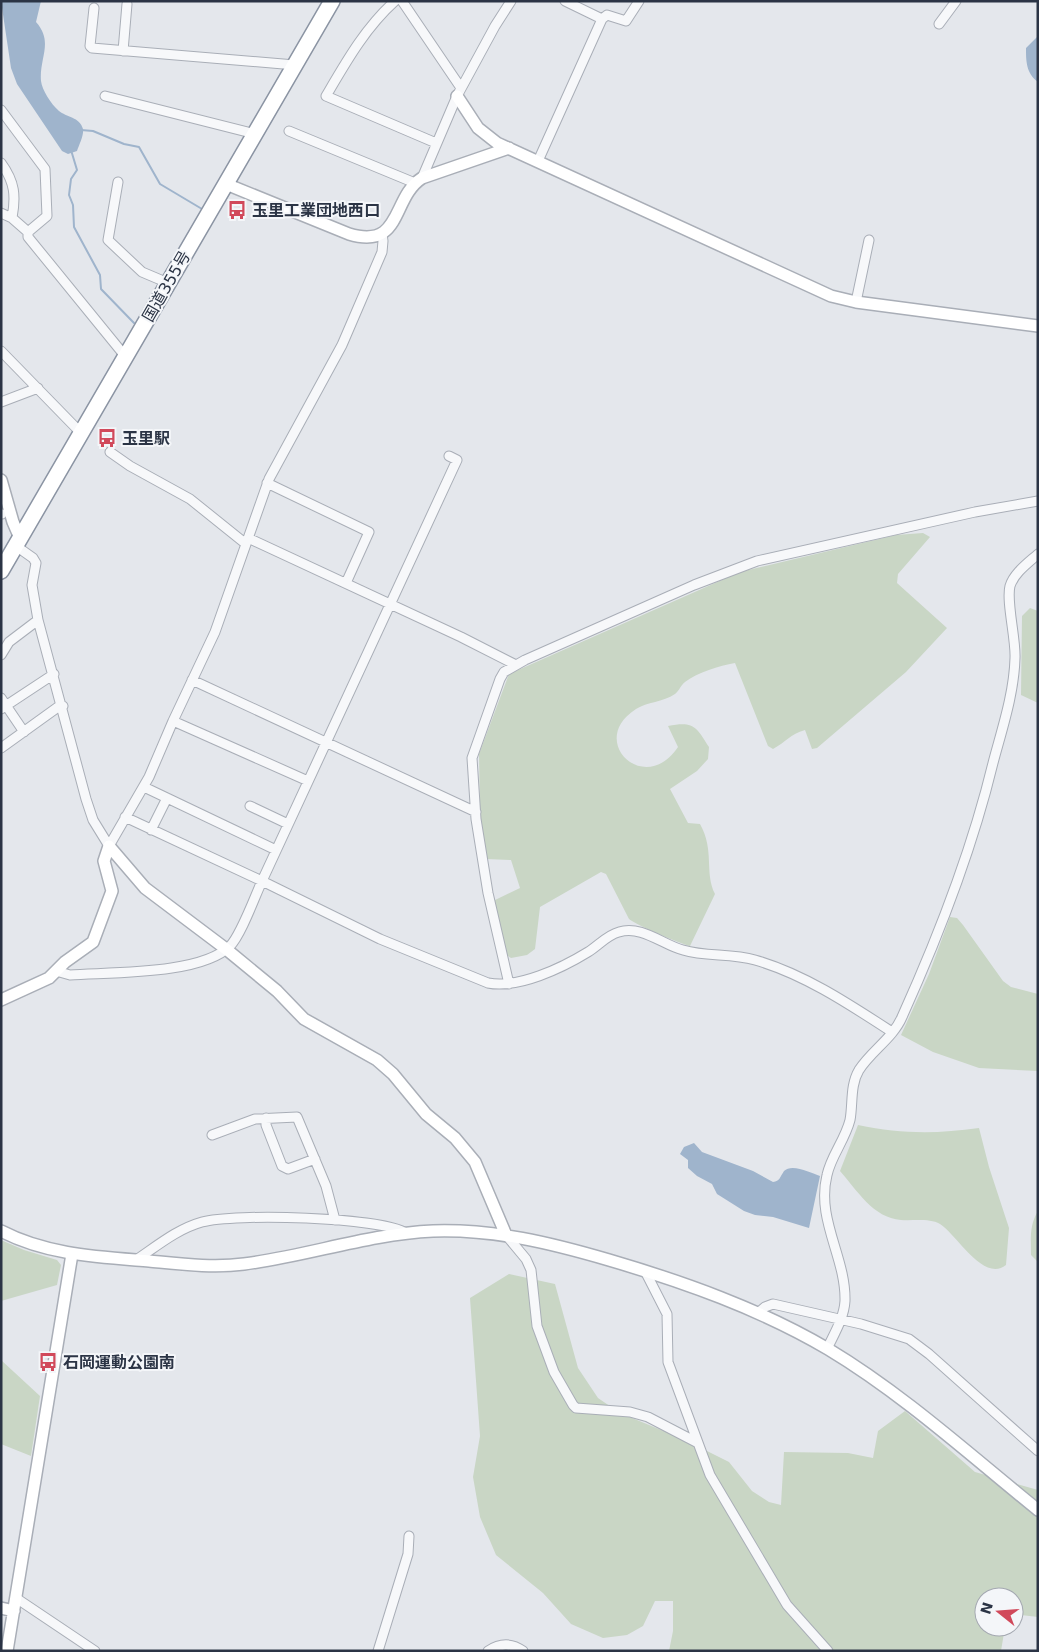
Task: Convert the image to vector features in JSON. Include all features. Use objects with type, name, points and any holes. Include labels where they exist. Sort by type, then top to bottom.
[{"type":"highway","name":"国道355号","points":[[1,571],[332,1]]},
{"type":"street","points":[[395,1],[372,22],[357,43],[326,96],[436,143]]},
{"type":"street","points":[[402,1],[459,92],[482,133],[509,148],[818,291],[856,302],[1038,326]]},
{"type":"street","points":[[226,184],[349,234],[366,238],[382,234],[392,225],[418,181],[459,92],[511,1]]},
{"type":"street","points":[[565,1],[602,19]]},
{"type":"street","points":[[538,161],[602,19],[607,15],[626,21],[639,1]]},
{"type":"street","points":[[939,24],[956,1]]},
{"type":"street","points":[[122,51],[127,4]]},
{"type":"street","points":[[94,8],[91,47],[295,65]]},
{"type":"street","points":[[105,96],[255,134]]},
{"type":"street","points":[[1,110],[45,170],[47,216],[28,232]]},
{"type":"street","points":[[289,131],[418,181],[509,148]]},
{"type":"street","points":[[1,163],[11,177],[14,189],[12,218]]},
{"type":"street","points":[[118,182],[108,240],[142,272],[168,282]]},
{"type":"street","points":[[1,213],[12,218],[28,232],[28,237],[49,265],[76,293],[126,356]]},
{"type":"street","points":[[1,1000],[41,983],[92,942],[98,931],[112,891],[104,861],[109,846],[144,787],[215,632],[267,483],[342,345],[382,252],[382,234]]},
{"type":"street","points":[[856,302],[869,240]]},
{"type":"street","points":[[1,351],[81,433]]},
{"type":"street","points":[[1,402],[38,388]]},
{"type":"street","points":[[110,452],[130,466],[190,499],[247,541],[390,603],[516,665]]},
{"type":"street","points":[[56,971],[70,975],[177,968],[205,959],[226,949],[234,941],[457,460],[449,456]]},
{"type":"street","points":[[1,480],[3,513],[18,542],[36,562],[32,590],[38,620],[93,820],[109,846],[145,888],[226,949],[277,991],[304,1019],[377,1060],[400,1080],[426,1114],[455,1138],[475,1162],[506,1235],[526,1259],[531,1270],[539,1332],[554,1372],[573,1405],[576,1408],[630,1412],[648,1417],[698,1443]]},
{"type":"street","points":[[267,483],[369,532],[346,583]]},
{"type":"street","points":[[509,984],[488,893],[476,812],[473,753],[504,672],[694,585],[757,561],[975,512],[1038,501]]},
{"type":"street","points":[[827,1349],[841,1320],[845,1302],[841,1269],[826,1218],[825,1186],[831,1162],[846,1134],[855,1077],[860,1068],[901,1020],[952,896],[986,794],[1012,686],[1015,659],[1014,630],[1008,593],[1011,583],[1020,571],[1038,554]]},
{"type":"street","points":[[1,655],[9,642],[38,620]]},
{"type":"street","points":[[24,732],[3,704],[54,674]]},
{"type":"street","points":[[192,680],[476,812]]},
{"type":"street","points":[[1,748],[62,706]]},
{"type":"street","points":[[173,721],[308,780]]},
{"type":"street","points":[[144,787],[276,850]]},
{"type":"street","points":[[151,830],[167,798]]},
{"type":"street","points":[[250,806],[288,824]]},
{"type":"street","points":[[125,818],[262,881],[380,939],[488,983],[509,984],[566,964],[612,935],[630,930],[657,938],[683,950],[735,955],[756,960],[832,994],[892,1032]]},
{"type":"street","points":[[212,1135],[251,1120],[295,1117],[299,1119],[336,1220]]},
{"type":"street","points":[[266,1118],[266,1125],[282,1166],[288,1169],[315,1159]]},
{"type":"street","points":[[136,1260],[185,1228],[210,1220],[271,1217],[336,1220],[392,1227],[406,1233]]},
{"type":"street","points":[[1,1231],[30,1243],[72,1254],[206,1266],[233,1266],[406,1233],[458,1231],[506,1235],[556,1244],[699,1289],[758,1313],[827,1349],[929,1422],[1038,1510]]},
{"type":"street","points":[[7,1651],[72,1254]]},
{"type":"street","points":[[646,1271],[667,1314],[668,1362],[698,1443],[719,1491],[787,1605],[828,1651]]},
{"type":"street","points":[[758,1313],[765,1307],[773,1304],[909,1339],[929,1354],[1038,1451]]},
{"type":"street","points":[[378,1651],[408,1554],[409,1536]]},
{"type":"street","points":[[16,1598],[95,1651]]},
{"type":"street","points":[[1,1608],[14,1611]]},
{"type":"street","points":[[488,1651],[500,1645],[510,1645],[523,1651]]},
{"type":"green space","points":[[923,533],[930,537],[898,574],[897,583],[947,628],[906,672],[817,748],[812,749],[805,730],[773,749],[768,746],[735,663],[702,672],[690,678],[675,694],[636,709],[622,722],[617,735],[619,748],[626,759],[637,765],[650,767],[665,761],[678,747],[668,726],[683,724],[693,727],[701,734],[709,747],[708,759],[697,771],[670,789],[688,823],[700,824],[707,843],[710,878],[715,894],[690,946],[659,934],[629,919],[606,874],[601,872],[540,907],[535,949],[527,955],[511,958],[505,954],[493,901],[520,888],[511,860],[486,859],[480,812],[479,754],[509,674],[740,572],[896,535]]},
{"type":"green space","points":[[1030,608],[1038,611],[1038,703],[1021,695],[1022,616]]},
{"type":"green space","points":[[950,917],[957,918],[963,925],[1003,981],[1011,987],[1038,994],[1038,1071],[979,1068],[933,1052],[901,1035],[929,974]]},
{"type":"green space","points":[[858,1125],[918,1132],[979,1128],[989,1167],[1009,1228],[1006,1265],[998,1269],[989,1268],[980,1263],[947,1230],[936,1222],[891,1218],[874,1209],[866,1202],[840,1171]]},
{"type":"green space","points":[[1038,1211],[1038,1262],[1031,1255],[1031,1243],[1032,1227]]},
{"type":"green space","points":[[1,1240],[24,1250],[57,1260],[61,1265],[57,1285],[1,1301]]},
{"type":"green space","points":[[509,1274],[555,1284],[578,1368],[598,1398],[620,1413],[683,1439],[729,1462],[752,1491],[769,1502],[781,1505],[784,1452],[848,1453],[873,1458],[878,1431],[905,1411],[975,1472],[1038,1490],[1038,1617],[1024,1615],[1024,1587],[974,1587],[974,1637],[1003,1637],[1001,1651],[669,1651],[673,1631],[673,1601],[655,1601],[643,1626],[627,1635],[603,1638],[571,1624],[543,1593],[496,1555],[480,1517],[473,1477],[480,1436],[470,1298]]},
{"type":"green space","points":[[1,1360],[40,1396],[31,1456],[1,1444]]},
{"type":"water","points":[[1,1],[41,1],[36,22],[44,36],[45,43],[41,81],[47,97],[56,108],[81,125],[83,134],[77,151],[68,154],[62,151],[17,84],[11,68]]},
{"type":"water","points":[[1038,36],[1038,82],[1029,71],[1026,48]]},
{"type":"water","points":[[694,1143],[702,1152],[753,1171],[773,1182],[779,1180],[784,1171],[792,1168],[802,1169],[820,1176],[809,1228],[773,1217],[755,1215],[744,1211],[717,1194],[712,1184],[697,1176],[688,1168],[688,1160],[680,1154],[684,1147]]},
{"type":"waterway","points":[[81,130],[93,131],[124,144],[139,147],[160,184],[202,209]]},
{"type":"waterway","points":[[71,150],[77,170],[71,179],[69,195],[73,205],[74,227],[100,275],[101,289],[134,323]]},
{"type":"place","name":"玉里工業団地西口","points":[[237,210]]},
{"type":"place","name":"玉里駅","points":[[107,438]]},
{"type":"place","name":"石岡運動公園南","points":[[48,1362]]}]
